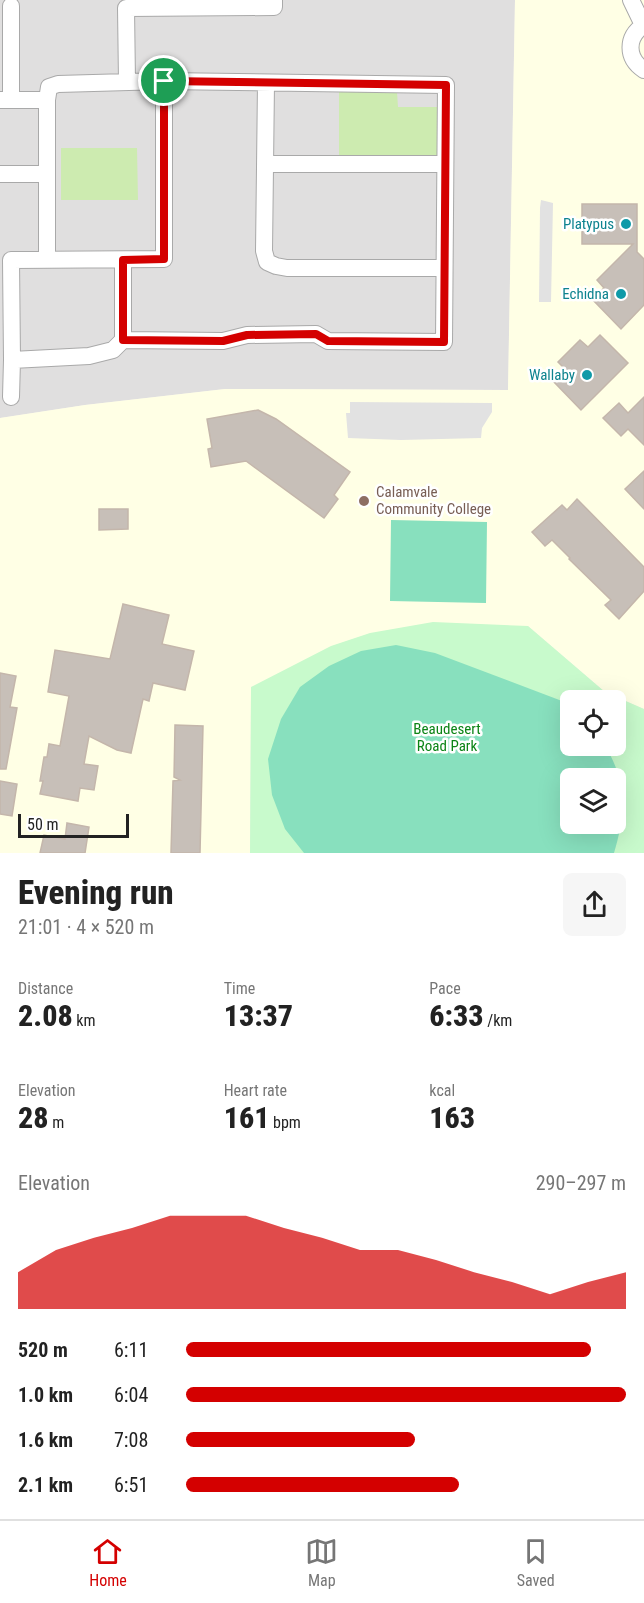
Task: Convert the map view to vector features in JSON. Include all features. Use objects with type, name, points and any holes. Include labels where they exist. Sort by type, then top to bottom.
[{"type":"street","points":[[126,82],[126,8],[274,7],[274,0]]},
{"type":"street","points":[[631,0],[643,25],[637,30],[630,44],[633,60],[644,70]]},
{"type":"street","points":[[11,6],[5,100],[46,100]]},
{"type":"street","points":[[11,397],[11,260],[164,259],[164,81]]},
{"type":"street","points":[[47,259],[46,100],[49,87],[58,84],[164,81],[446,85],[444,342],[328,341],[316,334],[247,335],[223,341],[123,340]]},
{"type":"street","points":[[266,83],[264,250],[267,262],[287,268],[443,268]]},
{"type":"street","points":[[265,164],[445,164]]},
{"type":"street","points":[[0,174],[47,174]]},
{"type":"street","points":[[12,360],[88,356],[113,350],[123,340],[123,260]]},
{"type":"shaded area","points":[[0,0],[515,0],[508,390],[225,389],[85,405],[0,418]]},
{"type":"shaded area","name":"Calamvale Community College","points":[[515,0],[644,0],[644,709],[626,701],[626,690],[603,690],[528,626],[251,687],[250,853],[0,853],[0,418],[85,405],[225,389],[508,390]]},
{"type":"shaded area","points":[[541,200],[553,203],[551,302],[539,302]]},
{"type":"shaded area","points":[[350,402],[492,403],[492,412],[482,428],[481,438],[401,440],[348,438],[346,413],[350,413]]},
{"type":"green space","points":[[339,92],[397,92],[398,107],[440,107],[440,156],[339,157]]},
{"type":"green space","points":[[61,148],[137,148],[138,200],[61,200]]},
{"type":"green space","points":[[391,520],[487,522],[486,603],[390,601]]},
{"type":"green space","name":"Beaudesert Road Park","points":[[433,622],[528,626],[603,690],[560,690],[560,756],[626,756],[626,701],[644,709],[644,853],[250,853],[251,687],[331,646],[370,633]]},
{"type":"green space","name":"Beaudesert Road Park","points":[[396,645],[435,653],[560,700],[560,756],[610,756],[615,768],[560,768],[560,834],[619,834],[614,853],[304,853],[285,829],[272,795],[268,759],[281,719],[300,687],[329,666],[361,651]]},
{"type":"building","points":[[582,204],[637,204],[637,252],[644,259],[644,305],[621,329],[592,299],[604,288],[597,280],[633,244],[582,244]]},
{"type":"building","name":"Wallaby","points":[[600,335],[628,363],[581,410],[553,381],[565,369],[558,362],[580,340],[588,347]]},
{"type":"building","points":[[644,397],[644,445],[628,429],[621,436],[603,418],[619,403],[628,413]]},
{"type":"building","points":[[258,410],[276,419],[350,472],[334,495],[338,499],[324,518],[246,461],[211,467],[208,449],[212,448],[207,419]]},
{"type":"building","points":[[644,471],[644,509],[625,489]]},
{"type":"building","points":[[577,499],[644,567],[644,591],[619,619],[605,605],[611,600],[552,540],[545,546],[532,532],[562,505],[567,510]]},
{"type":"building","points":[[99,509],[128,509],[128,529],[99,530]]},
{"type":"building","points":[[123,604],[169,615],[162,644],[194,651],[185,690],[153,683],[149,701],[143,699],[131,753],[117,750],[89,736],[84,764],[98,766],[94,790],[80,788],[78,801],[40,794],[44,757],[47,757],[49,744],[60,746],[69,696],[48,692],[55,650],[110,659]]},
{"type":"building","points":[[0,673],[16,676],[10,707],[17,708],[6,769],[0,769]]},
{"type":"building","points":[[175,725],[203,726],[200,853],[171,853],[173,781],[180,780],[174,777]]},
{"type":"building","points":[[0,781],[17,784],[12,816],[0,814]]},
{"type":"building","points":[[67,823],[89,827],[85,853],[40,853],[44,835],[65,839]]},
{"type":"place","name":"Platypus","points":[[626,224]]},
{"type":"place","name":"Echidna","points":[[621,294]]},
{"type":"place","name":"Wallaby","points":[[587,375]]},
{"type":"place","name":"Calamvale Community College","points":[[364,501]]},
{"type":"route","points":[[164,81],[446,85],[444,342],[328,341],[316,334],[247,335],[223,341],[123,340],[123,260],[164,259],[164,81]]}]
